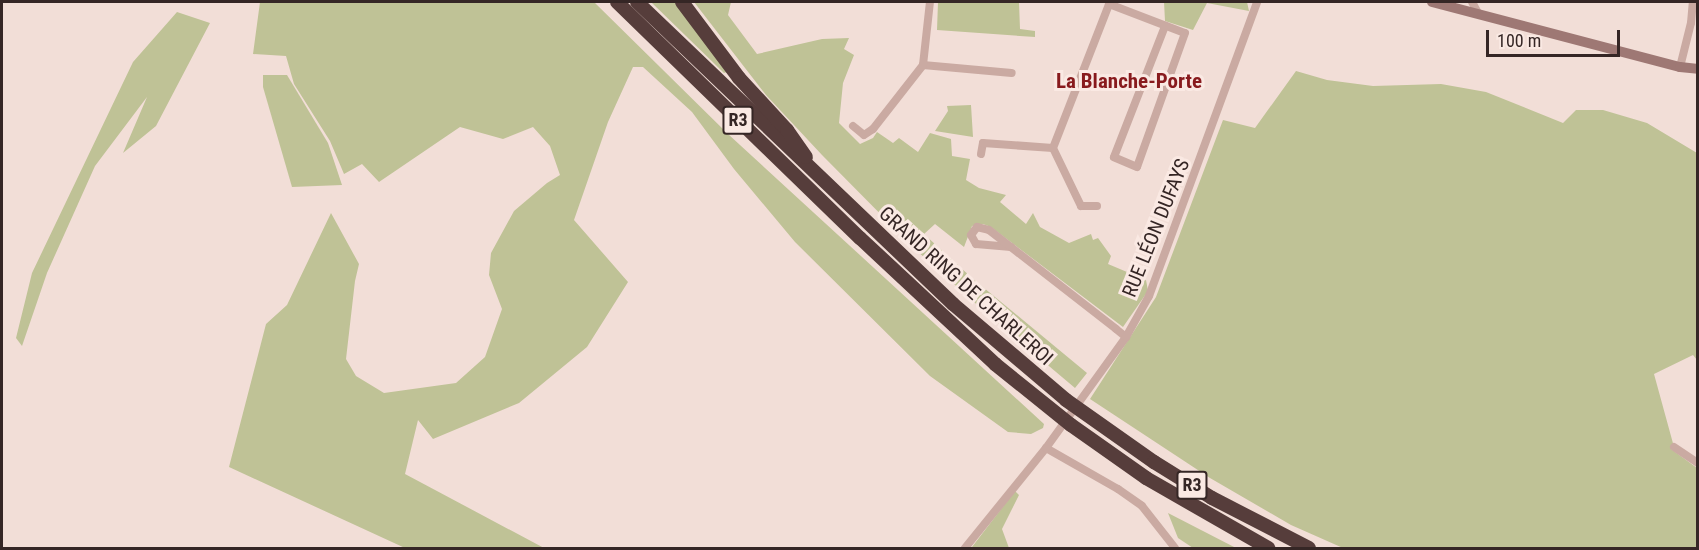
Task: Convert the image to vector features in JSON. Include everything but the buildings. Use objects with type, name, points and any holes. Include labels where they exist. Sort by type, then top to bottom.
[{"type":"highway","name":"GRAND RING DE CHARLEROI","points":[[617,2],[917,292],[995,364],[1056,414],[1146,477],[1268,549]]},
{"type":"highway","name":"GRAND RING DE CHARLEROI","points":[[637,2],[953,304],[1066,400],[1212,498],[1309,549]]},
{"type":"highway","points":[[682,2],[739,78],[787,130],[826,185]]},
{"type":"street","points":[[853,126],[864,135],[873,129],[923,65],[930,2]]},
{"type":"street","name":"RUE LÉON DUFAYS","points":[[965,549],[1046,447],[1126,337],[1153,285],[1257,2]]},
{"type":"street","points":[[1432,2],[1680,68],[1698,69]]},
{"type":"street","points":[[1472,2],[1478,13]]},
{"type":"street","points":[[1680,68],[1691,23],[1693,2]]},
{"type":"street","points":[[1097,207],[1082,206],[1053,148],[1110,3],[1185,33],[1137,167],[1114,157],[1165,26]]},
{"type":"street","points":[[923,65],[1012,73]]},
{"type":"street","points":[[981,154],[983,143],[1053,148]]},
{"type":"street","points":[[1011,247],[976,244],[971,235],[977,227],[989,230],[1011,247],[1126,337]]},
{"type":"street","points":[[1046,447],[1118,489],[1142,506],[1175,549]]},
{"type":"street","points":[[1674,447],[1698,463]]},
{"type":"green space","points":[[260,2],[594,2],[728,134],[1044,424],[1043,428],[1031,434],[1008,432],[930,376],[795,242],[734,169],[692,112],[643,67],[633,67],[608,122],[574,220],[628,282],[587,347],[519,403],[433,439],[418,420],[405,474],[544,548],[405,548],[229,467],[266,324],[287,305],[331,213],[359,264],[346,359],[356,376],[384,393],[456,383],[485,357],[502,309],[489,275],[491,253],[514,211],[560,175],[550,146],[533,127],[503,139],[460,127],[379,182],[362,164],[344,174],[330,141],[294,84],[286,56],[253,54]]},
{"type":"green space","points":[[651,2],[678,2],[730,71],[724,73]]},
{"type":"green space","points":[[694,2],[731,2],[728,15],[757,54],[822,39],[849,38],[844,49],[854,55],[843,83],[839,123],[860,144],[873,138],[877,132],[893,143],[899,138],[918,152],[930,133],[951,139],[952,156],[970,159],[966,180],[979,188],[1006,195],[1000,202],[1026,224],[1033,213],[1040,227],[1069,243],[1091,234],[1093,240],[1098,238],[1111,256],[1108,264],[1146,280],[1148,291],[1123,327],[991,227],[983,224],[972,226],[964,247],[935,224],[924,234],[972,278],[1087,373],[1075,388],[916,250],[822,155],[766,95]]},
{"type":"green space","points":[[938,2],[1019,2],[1020,29],[1035,31],[1035,37],[937,30]]},
{"type":"green space","points":[[1164,2],[1247,2],[1249,11],[1207,3],[1193,30],[1165,21]]},
{"type":"green space","points":[[177,12],[210,23],[156,126],[123,153],[147,97],[95,166],[47,273],[22,346],[16,338],[32,273],[133,62]]},
{"type":"green space","points":[[1296,71],[1327,80],[1373,86],[1441,84],[1486,92],[1563,123],[1576,110],[1603,110],[1647,123],[1697,153],[1697,360],[1693,355],[1654,374],[1674,447],[1671,449],[1697,468],[1697,548],[1343,548],[1291,525],[1210,478],[1090,399],[1156,297],[1223,120],[1255,128]]},
{"type":"green space","points":[[263,75],[287,75],[328,143],[342,185],[292,187],[263,87]]},
{"type":"green space","points":[[971,105],[973,137],[935,131],[948,111],[947,106]]},
{"type":"green space","points":[[1015,491],[1019,495],[1002,529],[1009,548],[972,547]]},
{"type":"green space","points":[[1168,513],[1236,548],[1193,548],[1178,538]]},
{"type":"district","name":"La Blanche-Porte","points":[[1129,81]]}]
